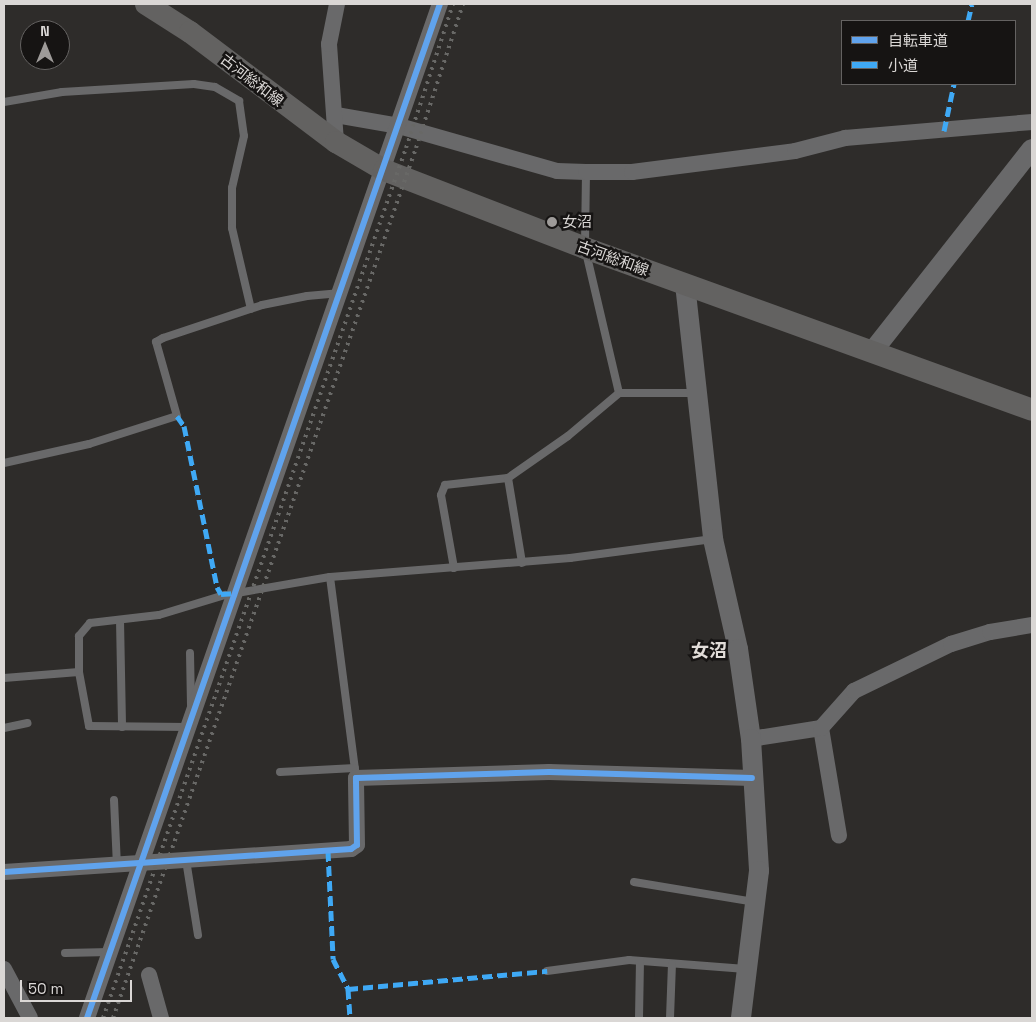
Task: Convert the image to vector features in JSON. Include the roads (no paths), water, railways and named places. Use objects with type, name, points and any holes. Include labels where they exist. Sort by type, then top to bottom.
[{"type":"main road","name":"古河総和線","points":[[146,4],[190,32],[336,142],[384,170],[585,248],[1032,410]]},
{"type":"street","points":[[336,142],[336,115],[329,44],[337,4]]},
{"type":"street","points":[[87,1018],[191,725],[231,594],[342,293],[440,4]]},
{"type":"street","points":[[336,115],[399,126],[556,171],[586,172],[632,172],[795,151],[846,138],[1032,122]]},
{"type":"street","points":[[872,352],[1032,149]]},
{"type":"street","points":[[685,284],[695,393],[713,538],[738,649],[751,738],[759,871],[749,969],[741,1018]]},
{"type":"street","points":[[751,738],[821,728],[854,691],[951,644],[990,632],[1032,626]]},
{"type":"street","points":[[821,728],[839,836]]},
{"type":"street","points":[[4,872],[352,849],[357,845],[355,773],[549,772],[752,778]]},
{"type":"street","points":[[4,968],[30,1018]]},
{"type":"street","points":[[149,975],[161,1018]]},
{"type":"lane","points":[[4,102],[62,92],[194,84],[215,87],[239,101],[244,136],[232,188],[232,228],[251,309]]},
{"type":"lane","points":[[586,172],[585,248],[619,393]]},
{"type":"lane","points":[[4,463],[89,444],[176,416],[156,342],[251,309],[307,296],[342,293]]},
{"type":"lane","points":[[454,568],[441,495],[446,485],[508,478],[568,436],[619,393],[695,393]]},
{"type":"lane","points":[[508,478],[522,563]]},
{"type":"lane","points":[[190,653],[191,725],[89,726],[79,672],[80,636],[90,623],[159,615],[231,594],[330,577],[522,563],[713,538]]},
{"type":"lane","points":[[280,772],[355,773],[330,577]]},
{"type":"lane","points":[[120,620],[122,727]]},
{"type":"lane","points":[[4,678],[79,672]]},
{"type":"lane","points":[[4,728],[27,723]]},
{"type":"lane","points":[[114,800],[117,865]]},
{"type":"lane","points":[[186,860],[198,935]]},
{"type":"lane","points":[[634,882],[756,902]]},
{"type":"lane","points":[[65,953],[110,952]]},
{"type":"lane","points":[[547,971],[640,961],[749,969]]},
{"type":"lane","points":[[639,1018],[640,961]]},
{"type":"lane","points":[[670,1018],[672,964]]},
{"type":"railway","points":[[103,1018],[406,148],[453,4]]},
{"type":"railway","points":[[113,1018],[416,148],[463,4]]},
{"type":"place","name":"女沼","points":[[552,222]]},
{"type":"district","name":"女沼","points":[[709,651]]}]
